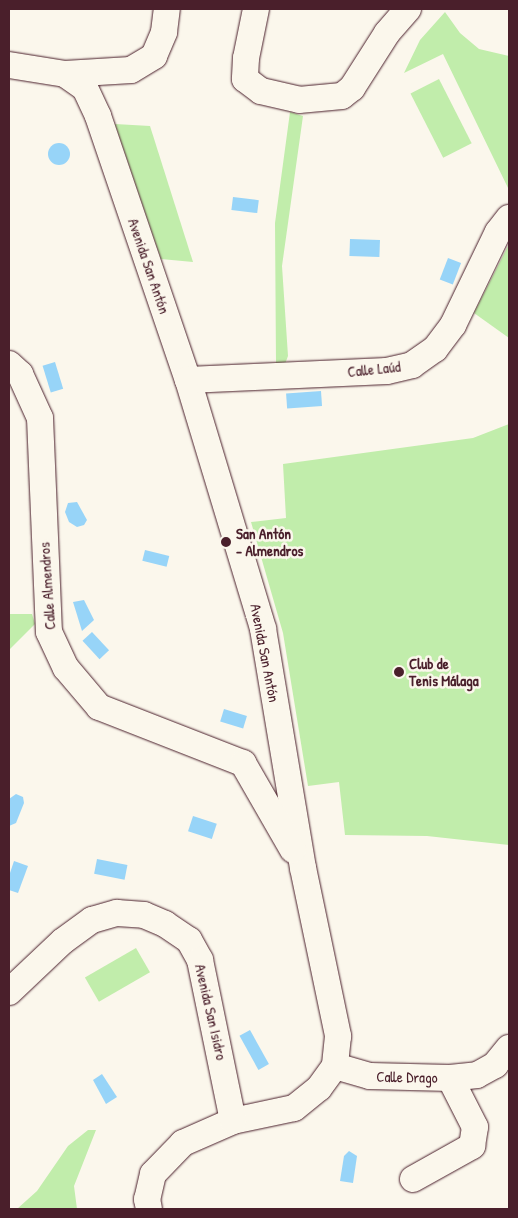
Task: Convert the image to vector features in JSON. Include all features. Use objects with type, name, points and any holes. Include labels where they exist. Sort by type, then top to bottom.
[{"type":"street","points":[[65,74],[131,70],[154,56],[164,32],[167,9]]},
{"type":"street","points":[[256,9],[246,58],[246,79],[261,91],[299,100],[342,96],[352,88],[387,33],[408,9]]},
{"type":"street","name":"Avenida San Antón","points":[[9,64],[65,74],[84,88],[98,116],[188,380],[263,629],[303,868],[338,1036],[335,1066]]},
{"type":"street","name":"Calle Laúd","points":[[188,380],[387,371],[412,365],[435,349],[453,324],[498,232],[509,218]]},
{"type":"street","name":"Calle Almendros","points":[[9,364],[20,374],[40,418],[49,632],[66,668],[99,707],[243,763],[261,789],[303,868]]},
{"type":"street","name":"Avenida San Isidro","points":[[9,992],[63,941],[92,920],[117,914],[144,915],[165,924],[189,940],[200,960],[233,1122]]},
{"type":"street","name":"Calle Drago","points":[[335,1066],[370,1076],[450,1078],[476,1074],[494,1065],[509,1048]]},
{"type":"street","points":[[149,1209],[147,1199],[153,1174],[183,1143],[233,1122],[294,1108],[319,1088],[335,1066]]},
{"type":"street","name":"Calle Drago","points":[[413,1179],[472,1146],[475,1127],[450,1078]]},
{"type":"green space","points":[[445,12],[460,33],[479,49],[509,56],[509,190],[443,54],[404,73],[420,40]]},
{"type":"green space","points":[[439,79],[472,143],[443,158],[410,94]]},
{"type":"green space","points":[[290,112],[303,116],[282,266],[288,356],[285,364],[276,364],[275,223]]},
{"type":"green space","points":[[115,124],[150,126],[193,262],[161,259]]},
{"type":"green space","points":[[509,244],[509,338],[474,313]]},
{"type":"green space","name":"Club de Tenis Málaga","points":[[509,424],[509,845],[427,836],[345,835],[339,782],[308,786],[283,633],[251,522],[286,518],[283,464],[473,438]]},
{"type":"green space","points":[[9,614],[32,614],[35,624],[9,650]]},
{"type":"green space","points":[[136,948],[150,972],[99,1002],[85,978]]},
{"type":"green space","points":[[88,1130],[96,1130],[74,1186],[77,1209],[17,1209],[37,1191],[68,1146]]},
{"type":"water","points":[[59,143],[69,150],[70,154],[63,164],[59,165],[49,158],[48,154],[55,144]]},
{"type":"water","points":[[233,197],[259,200],[257,213],[231,210]]},
{"type":"water","points":[[350,239],[380,240],[379,257],[349,256]]},
{"type":"water","points":[[448,258],[461,263],[453,284],[440,279]]},
{"type":"water","points":[[55,362],[63,389],[51,393],[43,366]]},
{"type":"water","points":[[321,391],[322,406],[287,408],[286,393]]},
{"type":"water","points":[[77,502],[87,520],[84,525],[77,527],[69,522],[65,512],[68,503]]},
{"type":"water","points":[[145,550],[169,556],[167,567],[142,561]]},
{"type":"water","points":[[84,600],[94,620],[82,631],[73,602]]},
{"type":"water","points":[[92,632],[109,650],[100,659],[82,641]]},
{"type":"water","points":[[224,709],[247,716],[243,728],[220,721]]},
{"type":"water","points":[[16,794],[23,797],[24,803],[16,823],[9,826],[9,799]]},
{"type":"water","points":[[193,816],[217,824],[212,839],[188,831]]},
{"type":"water","points":[[97,859],[127,865],[125,880],[94,874]]},
{"type":"water","points":[[14,861],[28,866],[18,893],[9,890],[9,876]]},
{"type":"water","points":[[250,1030],[269,1064],[258,1070],[240,1036]]},
{"type":"water","points":[[102,1074],[117,1097],[106,1104],[93,1080]]},
{"type":"water","points":[[349,1151],[357,1156],[353,1183],[340,1181],[344,1156]]},
{"type":"place","name":"San Antón - Almendros","points":[[226,542]]},
{"type":"place","name":"Club de Tenis Málaga","points":[[399,672]]}]
